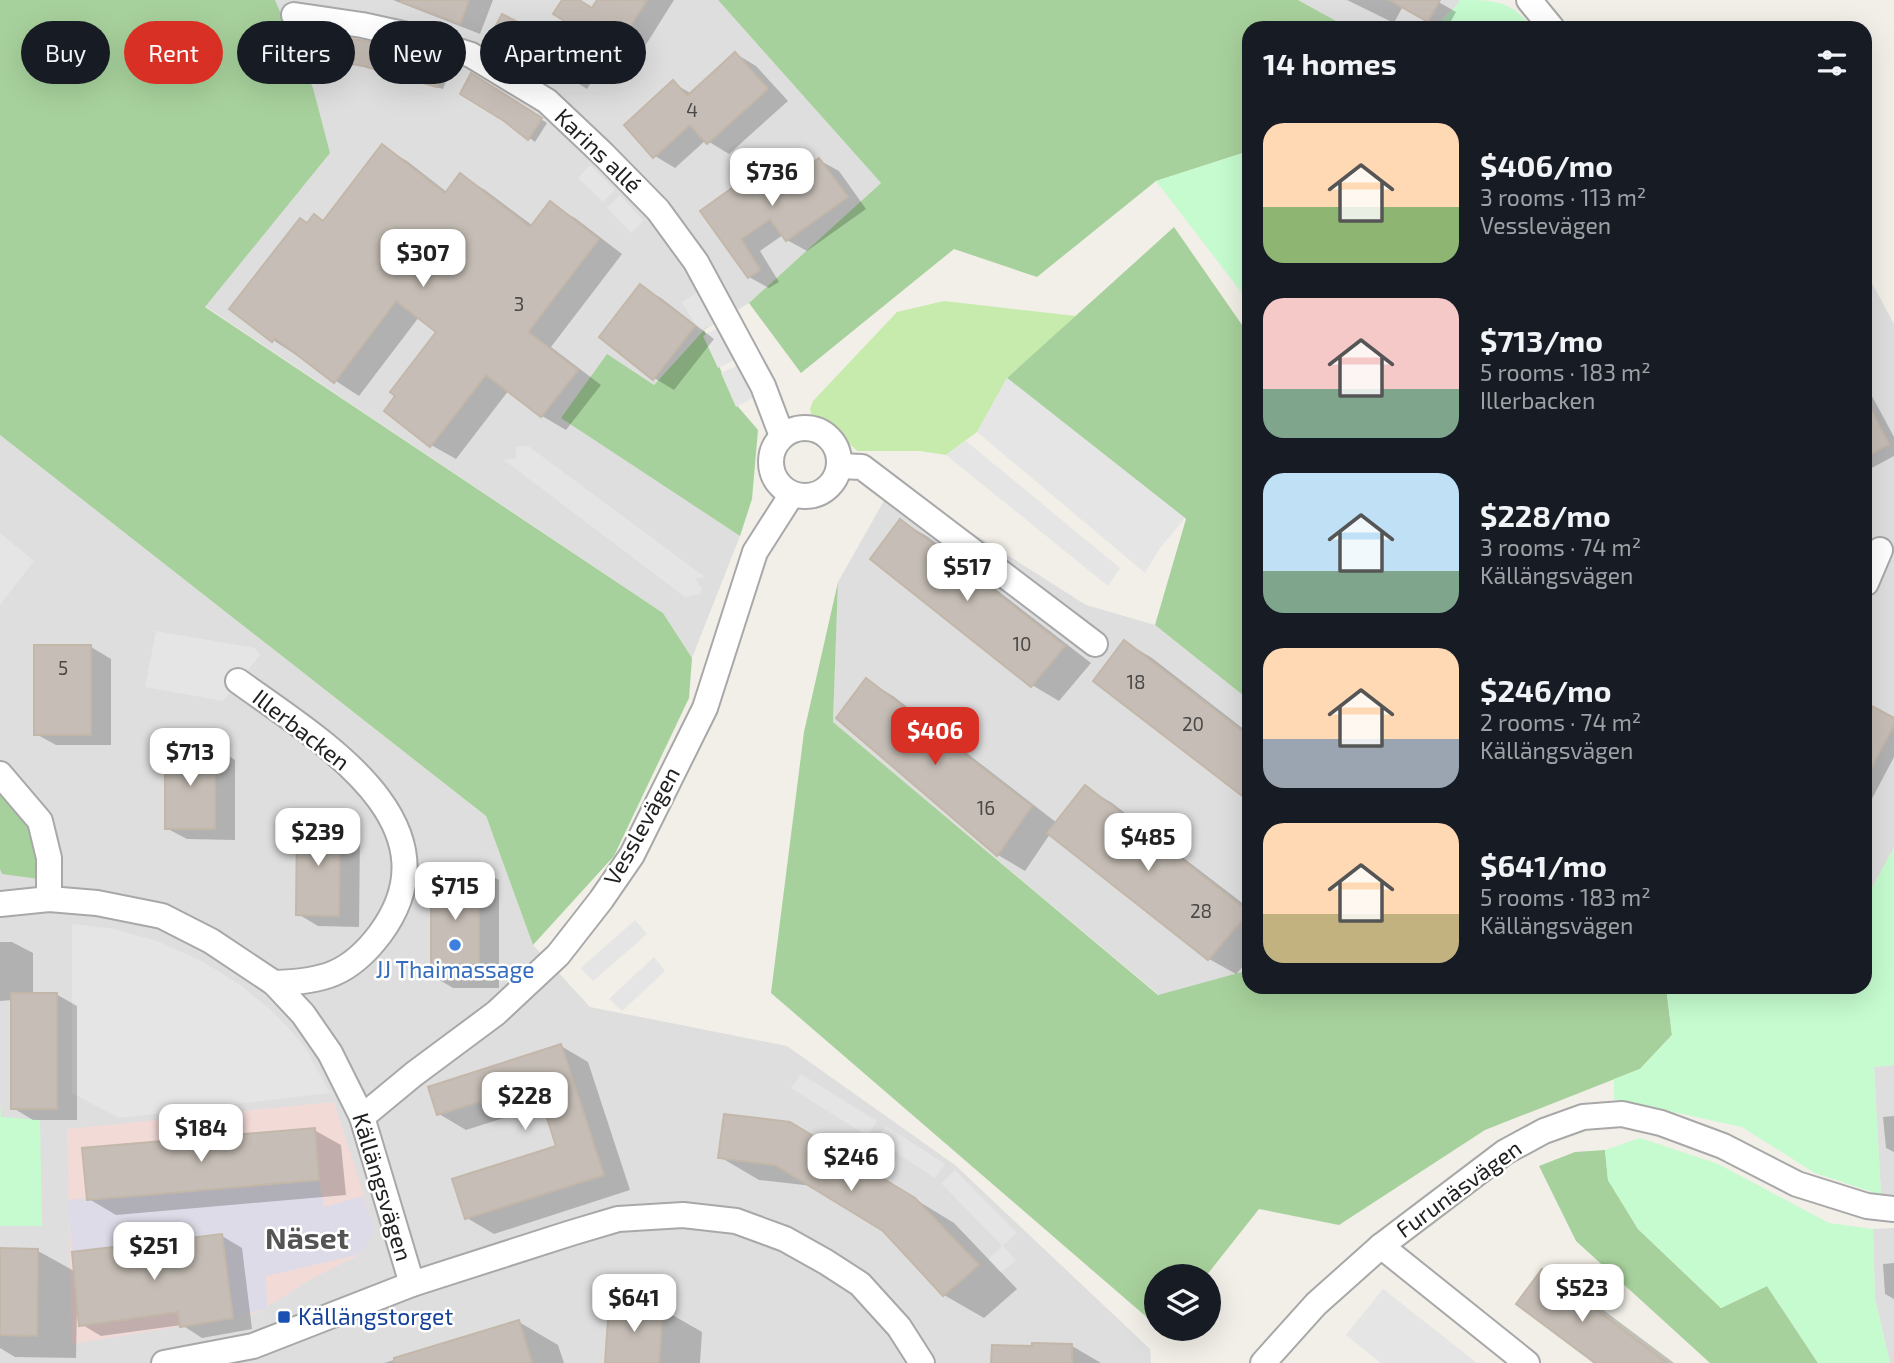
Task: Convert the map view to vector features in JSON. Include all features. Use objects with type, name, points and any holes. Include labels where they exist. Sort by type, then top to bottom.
[{"type":"street","points":[[1529,0],[1546,21]]},
{"type":"street","name":"Karins allé","points":[[294,15],[362,24],[412,36],[471,55],[547,101],[659,210],[696,262],[763,386],[782,436]]},
{"type":"street","points":[[815,429],[834,443],[839,466],[836,477],[822,492],[802,496],[792,494],[775,478],[771,468],[771,456],[782,436],[792,430],[815,429]]},
{"type":"street","points":[[839,466],[862,467],[1095,644]]},
{"type":"street","name":"Vesslevägen","points":[[362,1117],[496,1013],[558,955],[601,900],[632,855],[705,708],[755,552],[792,494]]},
{"type":"street","points":[[1872,568],[1880,548]]},
{"type":"street","name":"Illerbacken","points":[[238,681],[323,742],[368,783],[394,820],[404,859],[401,895],[386,926],[369,949],[348,967],[326,976],[306,982],[274,983]]},
{"type":"street","points":[[0,774],[40,821],[49,858],[49,899]]},
{"type":"street","name":"Källängsvägen","points":[[0,904],[49,899],[97,903],[162,916],[211,942],[274,983],[303,1014],[330,1053],[362,1117],[412,1284]]},
{"type":"street","name":"Furunäsvägen","points":[[1263,1363],[1316,1304],[1381,1247],[1504,1152],[1544,1131],[1583,1117],[1622,1114],[1661,1123],[1723,1146],[1797,1184],[1867,1206],[1894,1209]]},
{"type":"street","name":"Källängsvägen","points":[[164,1363],[253,1346],[412,1284],[618,1219],[683,1216],[736,1222],[785,1238],[860,1284],[899,1328],[922,1363]]},
{"type":"street","points":[[1381,1247],[1527,1363]]},
{"type":"shaded area","points":[[275,0],[718,0],[881,183],[749,303],[704,330],[654,385],[562,418],[740,536],[692,658],[663,613],[205,306],[329,153],[311,84],[355,84],[355,21],[284,21]]},
{"type":"shaded area","points":[[1298,0],[1460,0],[1440,21],[1336,21]]},
{"type":"shaded area","points":[[590,165],[615,190],[603,202],[578,178]]},
{"type":"shaded area","points":[[620,195],[644,221],[631,233],[607,208]]},
{"type":"shaded area","points":[[1872,283],[1894,324],[1894,848],[1872,887]]},
{"type":"shaded area","points":[[698,292],[715,323],[699,331],[682,302]]},
{"type":"shaded area","points":[[718,328],[734,360],[718,368],[703,336]]},
{"type":"shaded area","points":[[737,366],[753,398],[736,407],[721,373]]},
{"type":"shaded area","points":[[1007,378],[1185,518],[1160,548],[1145,573],[977,432]]},
{"type":"shaded area","points":[[0,435],[486,816],[533,945],[590,1007],[787,1046],[955,1165],[1150,1349],[1151,1363],[0,1363]]},
{"type":"shaded area","points":[[966,441],[1120,568],[1108,586],[946,455]]},
{"type":"shaded area","points":[[528,446],[705,577],[695,579],[702,588],[701,594],[685,597],[504,460],[516,458],[516,447]]},
{"type":"shaded area","points":[[894,483],[1086,605],[1155,625],[1242,694],[1242,972],[1159,995],[833,722],[838,582]]},
{"type":"shaded area","points":[[0,533],[34,561],[0,605]]},
{"type":"shaded area","points":[[156,631],[255,648],[260,655],[223,701],[145,687]]},
{"type":"shaded area","points":[[635,920],[647,934],[593,981],[581,968]]},
{"type":"shaded area","points":[[72,924],[114,929],[157,941],[200,960],[242,986],[294,1034],[306,1049],[330,1093],[119,1118],[72,1093]]},
{"type":"shaded area","points":[[654,957],[665,971],[622,1011],[609,999]]},
{"type":"shaded area","points":[[1894,1065],[1894,1196],[1881,1195],[1874,1067]]},
{"type":"shaded area","points":[[801,1074],[877,1121],[867,1136],[791,1088]]},
{"type":"shaded area","points":[[334,1102],[375,1230],[361,1254],[311,1279],[257,1313],[72,1344],[67,1129]]},
{"type":"shaded area","points":[[886,1126],[945,1164],[935,1178],[876,1140]]},
{"type":"shaded area","points":[[955,1170],[1017,1233],[1003,1246],[1016,1260],[1000,1273],[988,1260],[1002,1246],[941,1183]]},
{"type":"shaded area","name":"Källängstorget","points":[[319,1180],[324,1207],[363,1196],[375,1230],[361,1254],[266,1276],[267,1308],[233,1318],[222,1234],[72,1252],[68,1200]]},
{"type":"shaded area","points":[[1894,1228],[1894,1363],[1890,1363],[1875,1299],[1873,1229]]},
{"type":"shaded area","points":[[1383,1289],[1477,1363],[1381,1363],[1346,1335]]},
{"type":"green space","points":[[0,0],[275,0],[284,21],[237,21],[237,84],[311,84],[330,153],[205,307],[663,613],[692,658],[689,698],[614,856],[533,945],[486,816],[0,435]]},
{"type":"green space","points":[[718,0],[1298,0],[1336,21],[1242,21],[1242,153],[1156,181],[1037,277],[954,249],[801,373],[749,303],[881,183]]},
{"type":"green space","points":[[1460,0],[1492,1],[1509,7],[1526,21],[1440,21]]},
{"type":"green space","points":[[1242,154],[1242,293],[1156,181]]},
{"type":"green space","points":[[1174,227],[1242,325],[1242,694],[1155,625],[1186,519],[1007,378]]},
{"type":"green space","points":[[944,301],[1076,316],[1007,378],[977,432],[946,455],[920,451],[857,451],[834,428],[813,421],[810,409],[813,401],[897,312]]},
{"type":"green space","points":[[704,330],[734,402],[758,430],[752,499],[740,536],[561,418],[607,354],[654,385]]},
{"type":"green space","points":[[838,582],[833,722],[1158,995],[1242,972],[1242,994],[1667,994],[1672,1035],[1640,1069],[1485,1130],[1339,1225],[1259,1209],[1215,1264],[1144,1264],[1144,1315],[771,993],[804,732]]},
{"type":"green space","points":[[0,792],[35,831],[39,879],[2,874]]},
{"type":"green space","points":[[1894,848],[1894,1065],[1874,1067],[1881,1195],[1815,1173],[1742,1127],[1614,1099],[1614,1079],[1640,1069],[1672,1035],[1667,994],[1872,994],[1872,887]]},
{"type":"green space","points":[[0,1104],[1,1117],[40,1120],[42,1226],[0,1226]]},
{"type":"green space","points":[[1640,1138],[1718,1164],[1829,1223],[1873,1229],[1875,1299],[1890,1363],[1818,1363],[1767,1286],[1721,1308],[1638,1229],[1608,1180],[1605,1150]]},
{"type":"green space","points":[[1605,1150],[1608,1180],[1638,1229],[1721,1308],[1767,1286],[1818,1363],[1710,1363],[1576,1241],[1539,1166],[1575,1152]]},
{"type":"building","points":[[469,0],[461,21],[452,21],[401,2]]},
{"type":"building","points":[[562,0],[579,0],[592,8],[597,0],[647,0],[634,21],[564,21],[553,14]]},
{"type":"building","points":[[1389,0],[1440,0],[1426,21]]},
{"type":"building","points":[[502,14],[516,21],[498,21]]},
{"type":"building","points":[[355,39],[369,42],[369,67],[355,65]]},
{"type":"building","points":[[735,52],[768,89],[707,144],[690,125],[653,158],[624,125],[673,80],[687,96]]},
{"type":"building","points":[[471,73],[480,79],[480,84],[488,84],[542,118],[528,140],[504,121],[460,94]]},
{"type":"building","points":[[382,144],[445,193],[460,173],[530,227],[550,201],[599,239],[528,332],[578,370],[541,417],[486,375],[430,447],[384,411],[395,396],[390,392],[436,332],[396,301],[334,383],[275,338],[272,342],[229,309],[300,218],[307,223],[314,214],[323,221]]},
{"type":"building","points":[[819,158],[848,197],[786,241],[770,219],[741,239],[760,270],[748,278],[700,211],[760,168],[775,190]]},
{"type":"building","points":[[640,284],[695,326],[653,380],[599,337]]},
{"type":"building","points":[[1872,411],[1889,444],[1872,454]]},
{"type":"building","points":[[900,519],[1065,646],[1031,687],[870,559]]},
{"type":"building","points":[[1124,640],[1242,731],[1242,796],[1093,681]]},
{"type":"building","points":[[34,645],[91,645],[91,735],[34,735]]},
{"type":"building","points":[[866,678],[1032,806],[997,856],[836,718]]},
{"type":"building","points":[[1872,706],[1894,718],[1894,725],[1872,767]]},
{"type":"building","points":[[165,746],[215,746],[215,829],[165,829]]},
{"type":"building","points":[[1085,785],[1242,907],[1242,920],[1208,960],[1047,833]]},
{"type":"building","points":[[297,820],[340,820],[339,916],[296,915]]},
{"type":"building","points":[[431,867],[479,867],[479,977],[431,977]]},
{"type":"building","points":[[11,993],[57,993],[57,1109],[11,1109]]},
{"type":"building","points":[[561,1044],[604,1175],[465,1219],[452,1179],[556,1146],[536,1084],[437,1115],[428,1087]]},
{"type":"building","points":[[724,1114],[790,1122],[915,1198],[979,1265],[943,1296],[883,1231],[775,1165],[718,1158]]},
{"type":"building","points":[[315,1128],[319,1180],[87,1200],[82,1148]]},
{"type":"building","points":[[222,1234],[233,1318],[180,1327],[178,1312],[79,1326],[72,1252]]},
{"type":"building","points":[[0,1248],[38,1249],[37,1336],[0,1335]]},
{"type":"building","points":[[1542,1269],[1667,1363],[1595,1363],[1516,1304]]},
{"type":"building","points":[[609,1304],[663,1308],[659,1363],[605,1363]]},
{"type":"building","points":[[519,1320],[532,1363],[394,1363],[394,1358]]},
{"type":"building","points":[[1032,1343],[1072,1344],[1072,1363],[991,1363],[992,1345],[1032,1346]]},
{"type":"place","name":"JJ Thaimassage","points":[[455,945]]},
{"type":"place","name":"Källängstorget","points":[[284,1317]]},
{"type":"district","name":"Näset","points":[[307,1239]]}]
